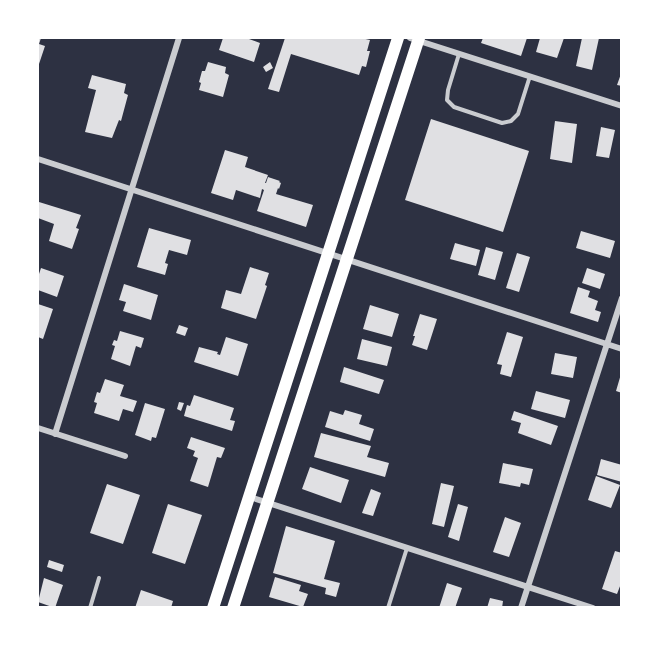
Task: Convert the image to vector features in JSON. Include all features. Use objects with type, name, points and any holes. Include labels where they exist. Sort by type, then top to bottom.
[{"type":"main road","points":[[213,608],[398,38]]},
{"type":"main road","points":[[233,608],[415,38]]},
{"type":"street","points":[[55,434],[179,38]]},
{"type":"street","points":[[415,38],[621,106]]},
{"type":"street","points":[[38,159],[621,348]]},
{"type":"street","points":[[521,608],[621,298]]},
{"type":"street","points":[[38,428],[125,456]]},
{"type":"street","points":[[250,497],[593,608]]},
{"type":"lane","points":[[459,54],[447,100],[454,107],[502,123],[511,121],[518,114],[530,76]]},
{"type":"lane","points":[[388,608],[407,547]]},
{"type":"lane","points":[[90,608],[99,578]]},
{"type":"building","points":[[38,38],[41,38],[39,44],[45,46],[38,67]]},
{"type":"building","points":[[223,38],[250,38],[260,43],[254,62],[219,50]]},
{"type":"building","points":[[285,38],[370,40],[366,67],[362,66],[359,75],[291,54],[279,92],[268,89]]},
{"type":"building","points":[[483,38],[527,38],[521,56],[481,43]]},
{"type":"building","points":[[540,38],[564,38],[557,58],[536,52]]},
{"type":"building","points":[[582,38],[599,38],[592,70],[576,66]]},
{"type":"building","points":[[208,62],[226,67],[225,73],[229,75],[223,97],[199,90],[202,71],[205,71]]},
{"type":"building","points":[[270,62],[273,68],[266,72],[263,67]]},
{"type":"building","points":[[622,71],[622,86],[617,85]]},
{"type":"building","points":[[92,75],[126,84],[124,93],[128,95],[121,121],[119,120],[112,138],[85,132],[96,90],[88,88]]},
{"type":"building","points":[[431,119],[529,151],[503,232],[405,200]]},
{"type":"building","points":[[555,121],[577,124],[572,163],[550,159]]},
{"type":"building","points":[[601,127],[615,130],[609,158],[596,156]]},
{"type":"building","points":[[225,150],[248,157],[245,167],[268,175],[265,183],[268,177],[280,181],[276,194],[313,205],[306,227],[257,211],[264,190],[262,189],[260,198],[236,190],[233,200],[211,193]]},
{"type":"building","points":[[39,202],[81,215],[72,249],[49,241],[54,224],[38,218]]},
{"type":"building","points":[[149,228],[191,240],[187,255],[169,250],[165,263],[168,264],[165,275],[137,267]]},
{"type":"building","points":[[581,231],[615,241],[610,258],[576,248]]},
{"type":"building","points":[[455,243],[480,250],[476,266],[450,259]]},
{"type":"building","points":[[486,247],[503,252],[495,280],[478,275]]},
{"type":"building","points":[[517,253],[530,257],[519,292],[506,288]]},
{"type":"building","points":[[250,267],[269,273],[256,319],[221,308],[226,290],[241,294]]},
{"type":"building","points":[[41,268],[64,276],[57,297],[38,290],[38,273]]},
{"type":"building","points":[[587,268],[605,274],[600,289],[582,283]]},
{"type":"building","points":[[124,284],[158,295],[151,320],[123,311],[126,302],[119,300]]},
{"type":"building","points":[[578,287],[590,291],[588,297],[598,301],[595,310],[601,312],[598,322],[570,313]]},
{"type":"building","points":[[38,304],[53,309],[43,339],[38,337]]},
{"type":"building","points":[[370,305],[399,314],[392,337],[363,329]]},
{"type":"building","points":[[420,314],[437,319],[427,350],[412,345]]},
{"type":"building","points":[[179,325],[188,328],[185,336],[176,333]]},
{"type":"building","points":[[120,331],[144,338],[141,348],[136,346],[130,366],[111,359],[115,346],[112,345],[114,340],[117,341]]},
{"type":"building","points":[[507,332],[523,337],[511,377],[500,374],[502,365],[497,364]]},
{"type":"building","points":[[226,337],[248,344],[238,376],[194,362],[199,347],[218,352],[217,354],[220,355]]},
{"type":"building","points":[[362,339],[392,347],[387,366],[357,359]]},
{"type":"building","points":[[555,353],[577,357],[573,378],[551,374]]},
{"type":"building","points":[[344,367],[384,380],[379,394],[340,382]]},
{"type":"building","points":[[622,374],[622,393],[616,391]]},
{"type":"building","points":[[105,379],[124,385],[120,396],[137,401],[133,412],[123,409],[119,421],[94,413],[97,392],[100,393]]},
{"type":"building","points":[[536,391],[570,400],[565,418],[531,409]]},
{"type":"building","points":[[194,395],[234,408],[230,420],[235,421],[232,431],[184,416],[187,405],[190,406]]},
{"type":"building","points":[[179,402],[184,403],[181,411],[177,409]]},
{"type":"building","points":[[145,403],[165,409],[156,438],[152,437],[151,441],[135,435]]},
{"type":"building","points":[[345,410],[362,415],[359,424],[374,429],[370,441],[325,427],[330,411],[343,415]]},
{"type":"building","points":[[514,411],[558,426],[551,445],[518,433],[521,423],[511,420]]},
{"type":"building","points":[[321,433],[371,446],[367,457],[389,463],[385,477],[314,457]]},
{"type":"building","points":[[191,437],[225,448],[221,458],[217,457],[208,487],[190,481],[198,458],[193,456],[195,451],[187,448]]},
{"type":"building","points":[[601,459],[622,465],[622,482],[597,475]]},
{"type":"building","points":[[503,463],[533,469],[529,485],[521,483],[520,487],[499,483]]},
{"type":"building","points":[[310,467],[349,480],[341,503],[302,489]]},
{"type":"building","points":[[596,476],[620,485],[611,508],[588,500]]},
{"type":"building","points":[[441,483],[454,486],[444,527],[432,524]]},
{"type":"building","points":[[107,484],[140,495],[123,544],[90,533]]},
{"type":"building","points":[[371,489],[381,493],[373,516],[362,513]]},
{"type":"building","points":[[168,504],[202,515],[185,564],[152,553]]},
{"type":"building","points":[[458,504],[468,507],[459,541],[448,537]]},
{"type":"building","points":[[505,517],[521,523],[509,557],[493,552]]},
{"type":"building","points":[[286,526],[335,541],[324,579],[340,583],[336,597],[325,594],[326,588],[273,573]]},
{"type":"building","points":[[615,551],[622,553],[622,581],[617,594],[602,589]]},
{"type":"building","points":[[49,560],[64,565],[62,572],[47,567]]},
{"type":"building","points":[[275,577],[301,585],[299,591],[308,594],[303,607],[269,597]]},
{"type":"building","points":[[44,578],[63,585],[55,608],[38,602]]},
{"type":"building","points":[[447,583],[462,588],[455,608],[439,608]]},
{"type":"building","points":[[141,590],[173,601],[171,608],[135,608]]},
{"type":"building","points":[[490,598],[503,601],[502,608],[487,608]]}]
